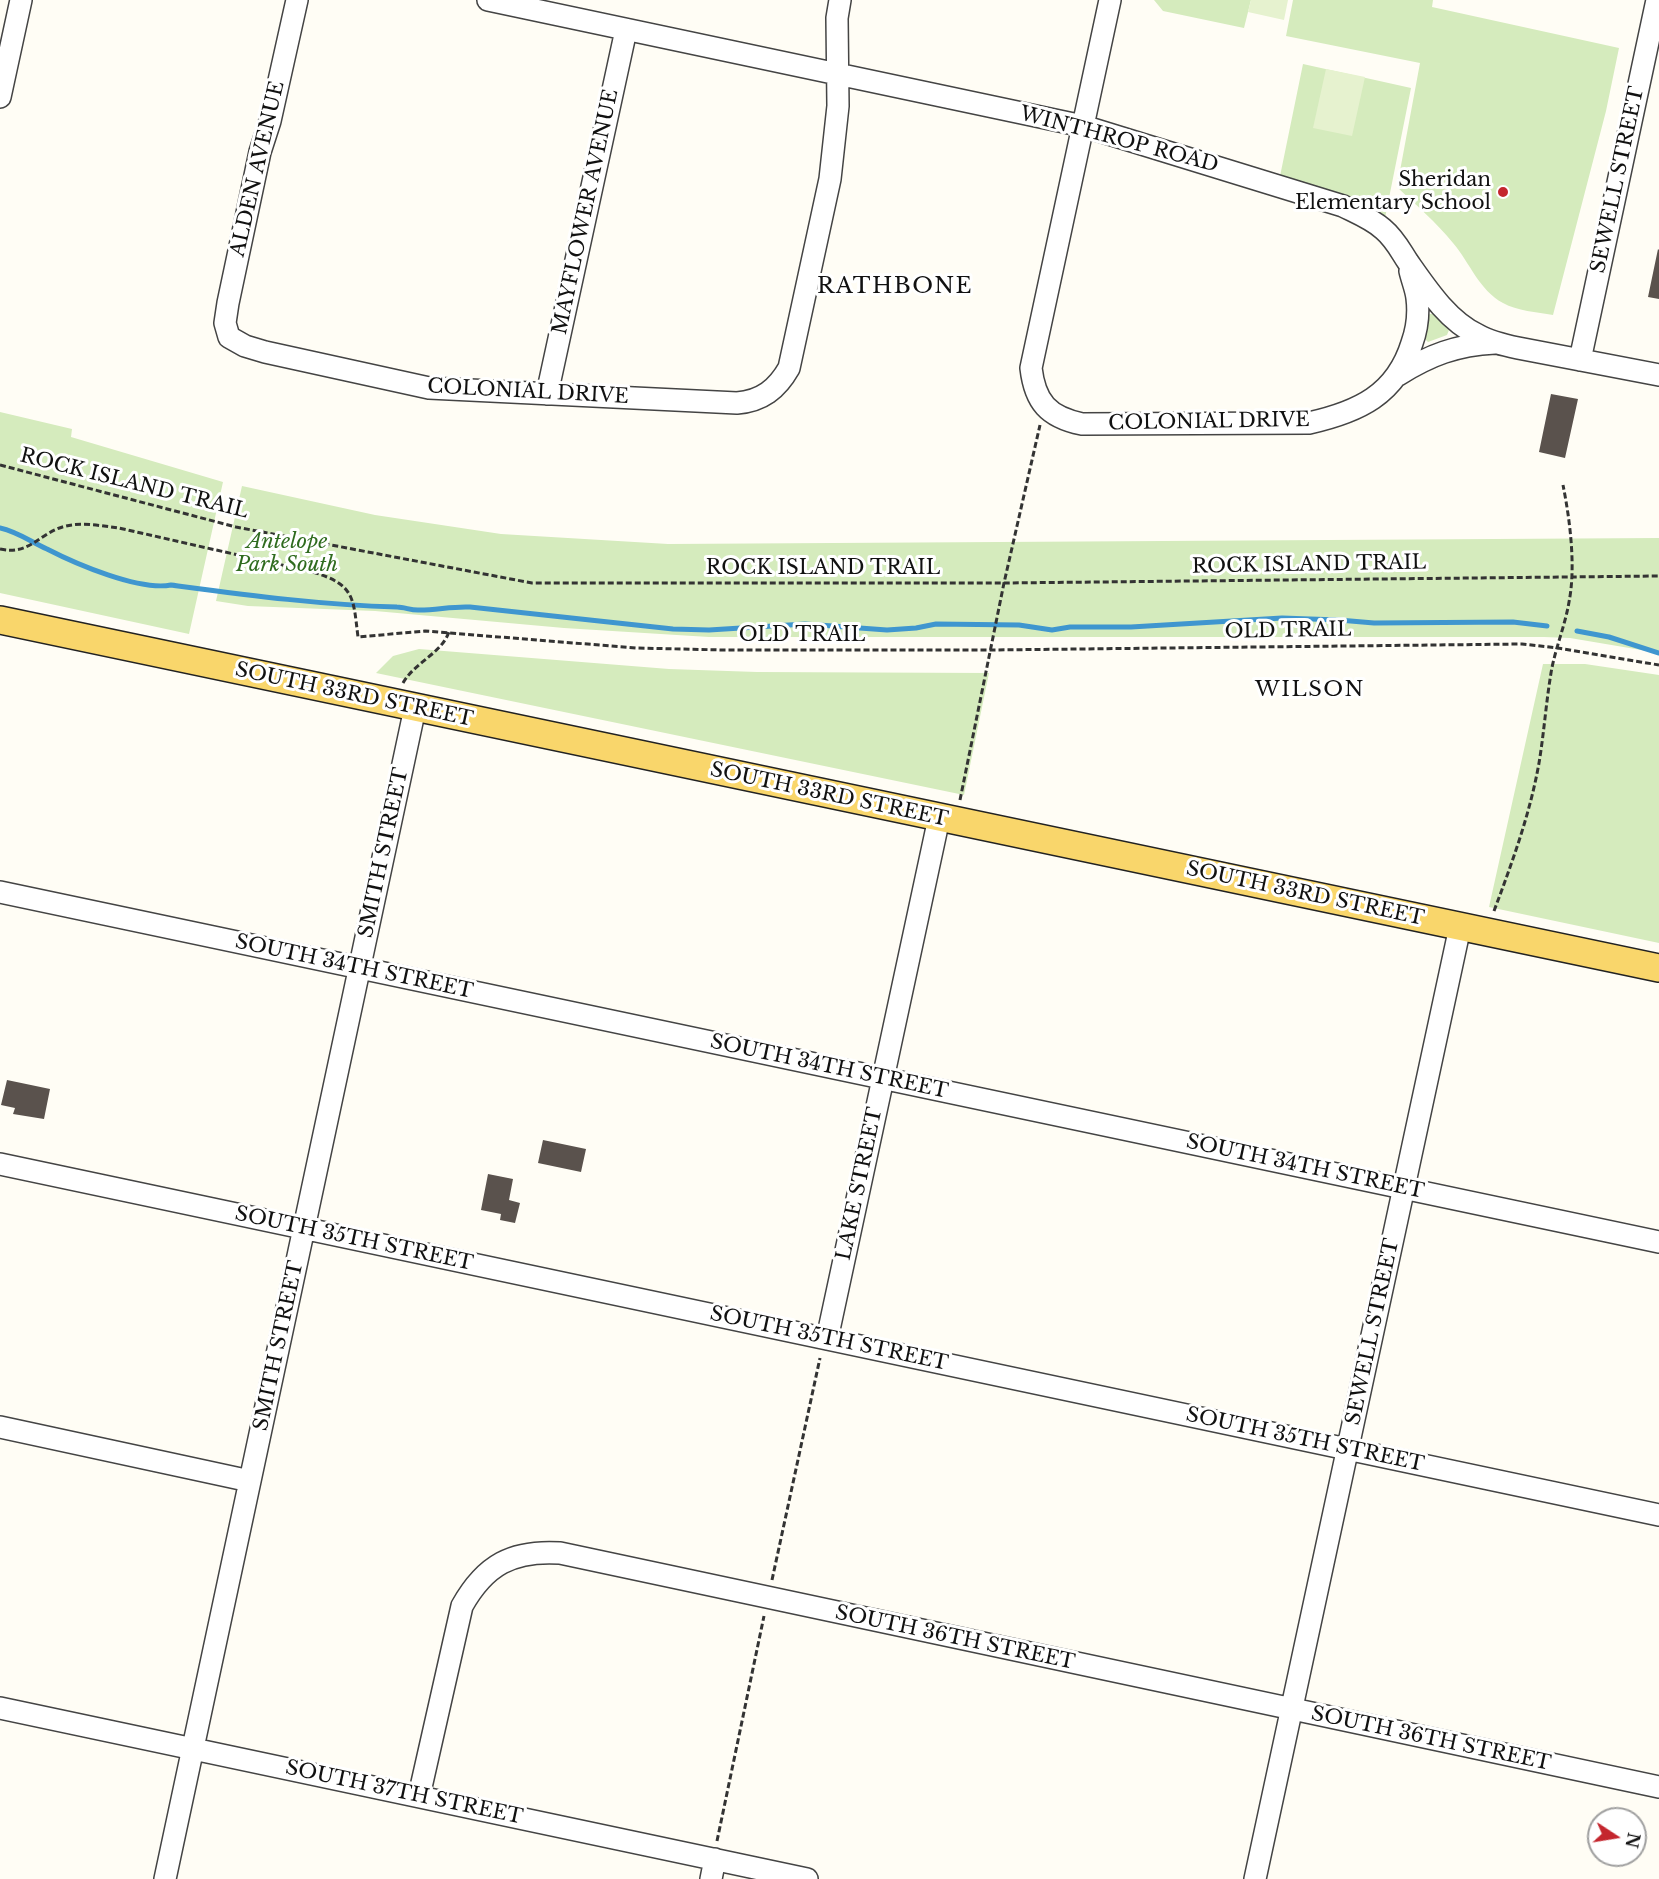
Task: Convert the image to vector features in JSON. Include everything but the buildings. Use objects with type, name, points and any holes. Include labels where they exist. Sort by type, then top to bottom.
[{"type":"main road","name":"SOUTH 33RD STREET","points":[[0,620],[1659,968]]},
{"type":"street","points":[[0,97],[21,0]]},
{"type":"street","name":"ALDEN AVENUE","points":[[229,338],[225,323],[228,303],[260,152],[270,121],[297,0]]},
{"type":"street","name":"WINTHROP ROAD","points":[[488,0],[1083,126],[1343,206],[1383,228],[1397,243],[1431,294],[1463,326],[1477,335],[1496,343],[1659,375]]},
{"type":"street","points":[[838,75],[837,18],[840,0]]},
{"type":"street","points":[[1046,407],[1033,385],[1031,368],[1110,0]]},
{"type":"street","name":"SEWELL STREET","points":[[1580,360],[1657,0]]},
{"type":"street","name":"MAYFLOWER AVENUE","points":[[547,394],[626,30]]},
{"type":"street","name":"COLONIAL DRIVE","points":[[229,338],[265,352],[429,388],[737,403],[760,398],[775,388],[789,368],[830,179],[838,106],[838,75]]},
{"type":"street","name":"COLONIAL DRIVE","points":[[1046,407],[1066,421],[1082,424],[1309,423],[1333,417],[1370,402],[1397,376],[1409,355],[1418,326],[1417,298],[1406,259]]},
{"type":"street","name":"COLONIAL DRIVE","points":[[1397,376],[1421,360],[1440,352],[1476,344],[1496,343]]},
{"type":"street","name":"SMITH STREET","points":[[165,1879],[360,968],[406,706]]},
{"type":"street","name":"LAKE STREET","points":[[827,1339],[883,1078],[947,819]]},
{"type":"street","name":"SOUTH 34TH STREET","points":[[0,892],[1659,1242]]},
{"type":"street","name":"SEWELL STREET","points":[[1255,1879],[1404,1188],[1467,928]]},
{"type":"street","name":"SOUTH 35TH STREET","points":[[0,1164],[1659,1515]]},
{"type":"street","points":[[0,1427],[250,1481]]},
{"type":"street","name":"SOUTH 36TH STREET","points":[[419,1796],[462,1606],[473,1588],[488,1572],[506,1560],[538,1552],[571,1556],[1659,1787]]},
{"type":"street","name":"SOUTH 37TH STREET","points":[[0,1708],[419,1796],[713,1869],[807,1879]]},
{"type":"path","points":[[947,819],[995,630],[1046,407]]},
{"type":"path","name":"ROCK ISLAND TRAIL","points":[[0,465],[236,527],[532,583],[1004,583],[1659,576]]},
{"type":"path","points":[[1467,928],[1478,907],[1494,911],[1520,839],[1539,761],[1551,669],[1569,604],[1571,522],[1563,485]]},
{"type":"path","name":"OLD TRAIL","points":[[0,549],[16,551],[28,547],[55,529],[83,525],[119,528],[314,572],[344,585],[351,596],[358,637],[425,630],[636,648],[990,650],[1522,644],[1659,665]]},
{"type":"path","points":[[406,706],[404,681],[416,666],[445,643],[449,632]]},
{"type":"green space","points":[[1154,0],[1251,0],[1244,28],[1163,11]]},
{"type":"green space","points":[[1251,0],[1288,0],[1284,20],[1248,12]]},
{"type":"green space","name":"Sheridan Elementary School","points":[[1293,0],[1433,0],[1432,7],[1619,48],[1606,111],[1553,315],[1514,308],[1495,298],[1481,284],[1446,235],[1397,187],[1420,63],[1286,36]]},
{"type":"green space","points":[[1303,64],[1411,88],[1383,228],[1278,186]]},
{"type":"green space","points":[[1326,69],[1365,77],[1352,136],[1313,128]]},
{"type":"green space","points":[[1430,314],[1434,314],[1449,330],[1447,335],[1428,342],[1424,338]]},
{"type":"green space","name":"Antelope Park South","points":[[0,412],[72,429],[71,437],[223,482],[189,634],[0,593]]},
{"type":"green space","name":"Antelope Park South","points":[[242,486],[375,515],[501,534],[668,544],[1659,538],[1659,653],[1570,638],[1544,637],[709,637],[564,628],[375,611],[248,606],[216,601]]},
{"type":"green space","points":[[419,649],[669,669],[757,672],[989,673],[964,795],[376,673],[393,656]]},
{"type":"green space","points":[[1543,664],[1585,664],[1659,675],[1659,943],[1489,907]]},
{"type":"waterway","points":[[0,528],[91,569],[142,584],[417,610],[470,607],[673,629],[709,630],[805,624],[887,630],[936,624],[1019,625],[1052,630],[1070,627],[1131,627],[1282,618],[1374,623],[1513,622],[1547,626]]},
{"type":"waterway","points":[[1577,631],[1609,637],[1659,653]]},
{"type":"place","name":"Sheridan Elementary School","points":[[1503,192]]},
{"type":"district","name":"RATHBONE","points":[[895,287]]},
{"type":"district","name":"WILSON","points":[[1310,690]]}]
